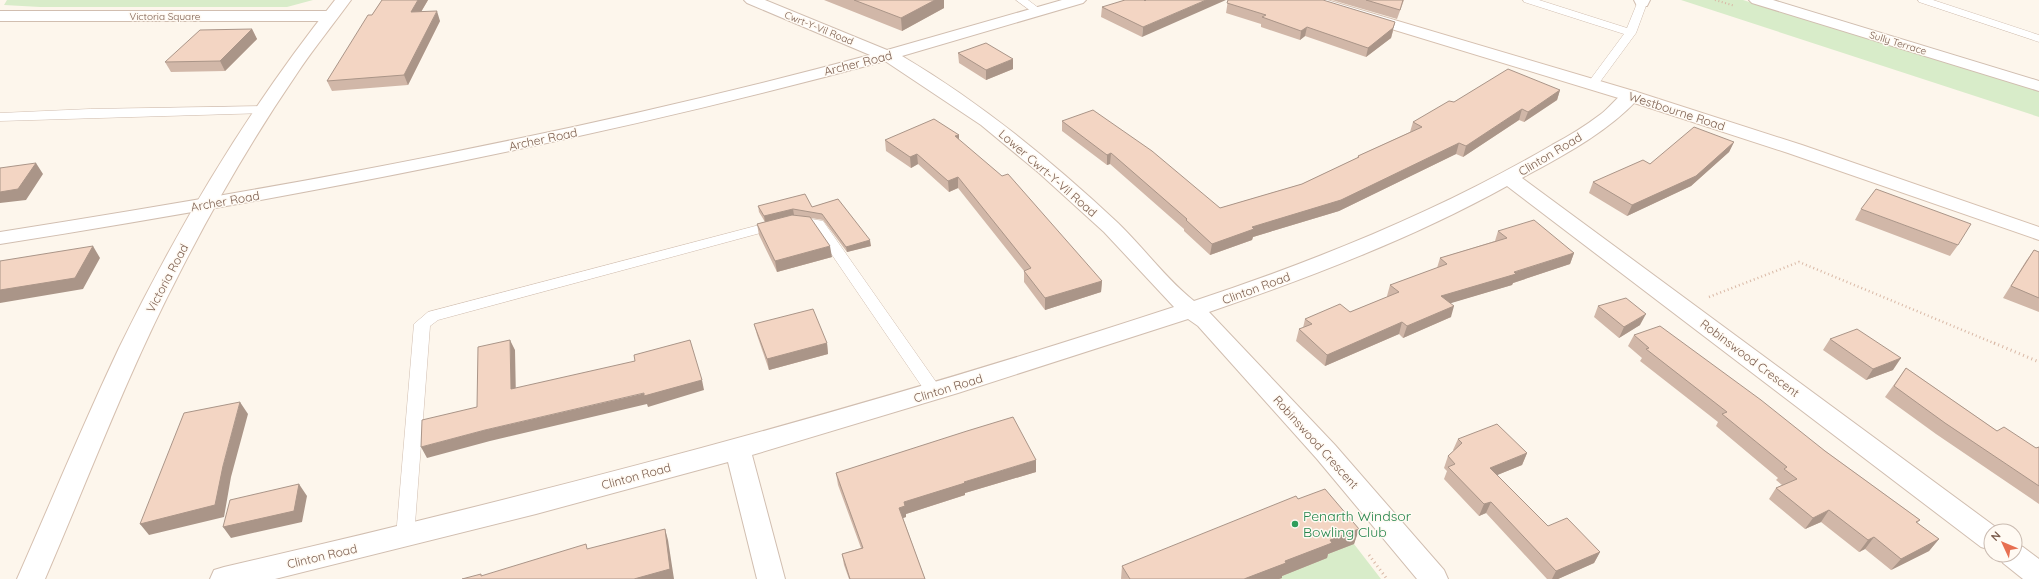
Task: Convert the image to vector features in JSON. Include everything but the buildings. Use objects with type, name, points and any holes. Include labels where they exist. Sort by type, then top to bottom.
[{"type":"street","name":"Cwrt-Y-Vil Road","points":[[752,0],[887,55]]},
{"type":"street","name":"Archer Road","points":[[0,238],[206,205],[384,172],[596,128],[887,55],[1078,0]]},
{"type":"street","name":"Westbourne Road","points":[[1312,0],[1593,84],[1802,151],[2039,234]]},
{"type":"street","name":"Sully Terrace","points":[[1757,0],[2039,86]]},
{"type":"street","name":"Victoria Square","points":[[0,16],[337,8]]},
{"type":"street","name":"Victoria Road","points":[[31,579],[147,315],[206,205],[264,110],[292,66],[337,8]]},
{"type":"street","name":"Lower Cwrt-Y-Vil Road","points":[[887,55],[951,96],[1029,155],[1075,194],[1111,228],[1178,300],[1192,310]]},
{"type":"street","name":"Clinton Road","points":[[224,579],[405,537],[738,449],[935,393],[1192,310],[1281,279],[1414,226],[1509,178],[1588,131],[1612,115],[1631,96]]},
{"type":"street","name":"Robinswood Crescent","points":[[1509,178],[1983,533]]},
{"type":"street","name":"Robinswood Crescent","points":[[1192,310],[1206,321],[1326,452],[1434,579]]},
{"type":"street","points":[[738,449],[771,579]]},
{"type":"street","points":[[2023,563],[2039,575]]},
{"type":"lane","points":[[1021,0],[1039,12]]},
{"type":"lane","points":[[1528,0],[1630,33]]},
{"type":"lane","points":[[1923,0],[2039,39]]},
{"type":"lane","points":[[1593,84],[1630,33],[1642,2]]},
{"type":"lane","points":[[0,117],[90,113],[264,110]]},
{"type":"lane","points":[[405,537],[422,324],[434,316],[794,220],[818,224],[935,393]]},
{"type":"path","points":[[1683,307],[1799,262],[2039,362]]},
{"type":"path","points":[[1368,555],[1387,579]]},
{"type":"green space","points":[[7,0],[313,0],[287,7],[40,7],[4,5]]},
{"type":"green space","points":[[1681,0],[1743,0],[2039,91],[2039,117]]},
{"type":"green space","points":[[1354,544],[1381,579],[1125,579]]},
{"type":"place","name":"Penarth Windsor Bowling Club","points":[[1295,524]]}]
